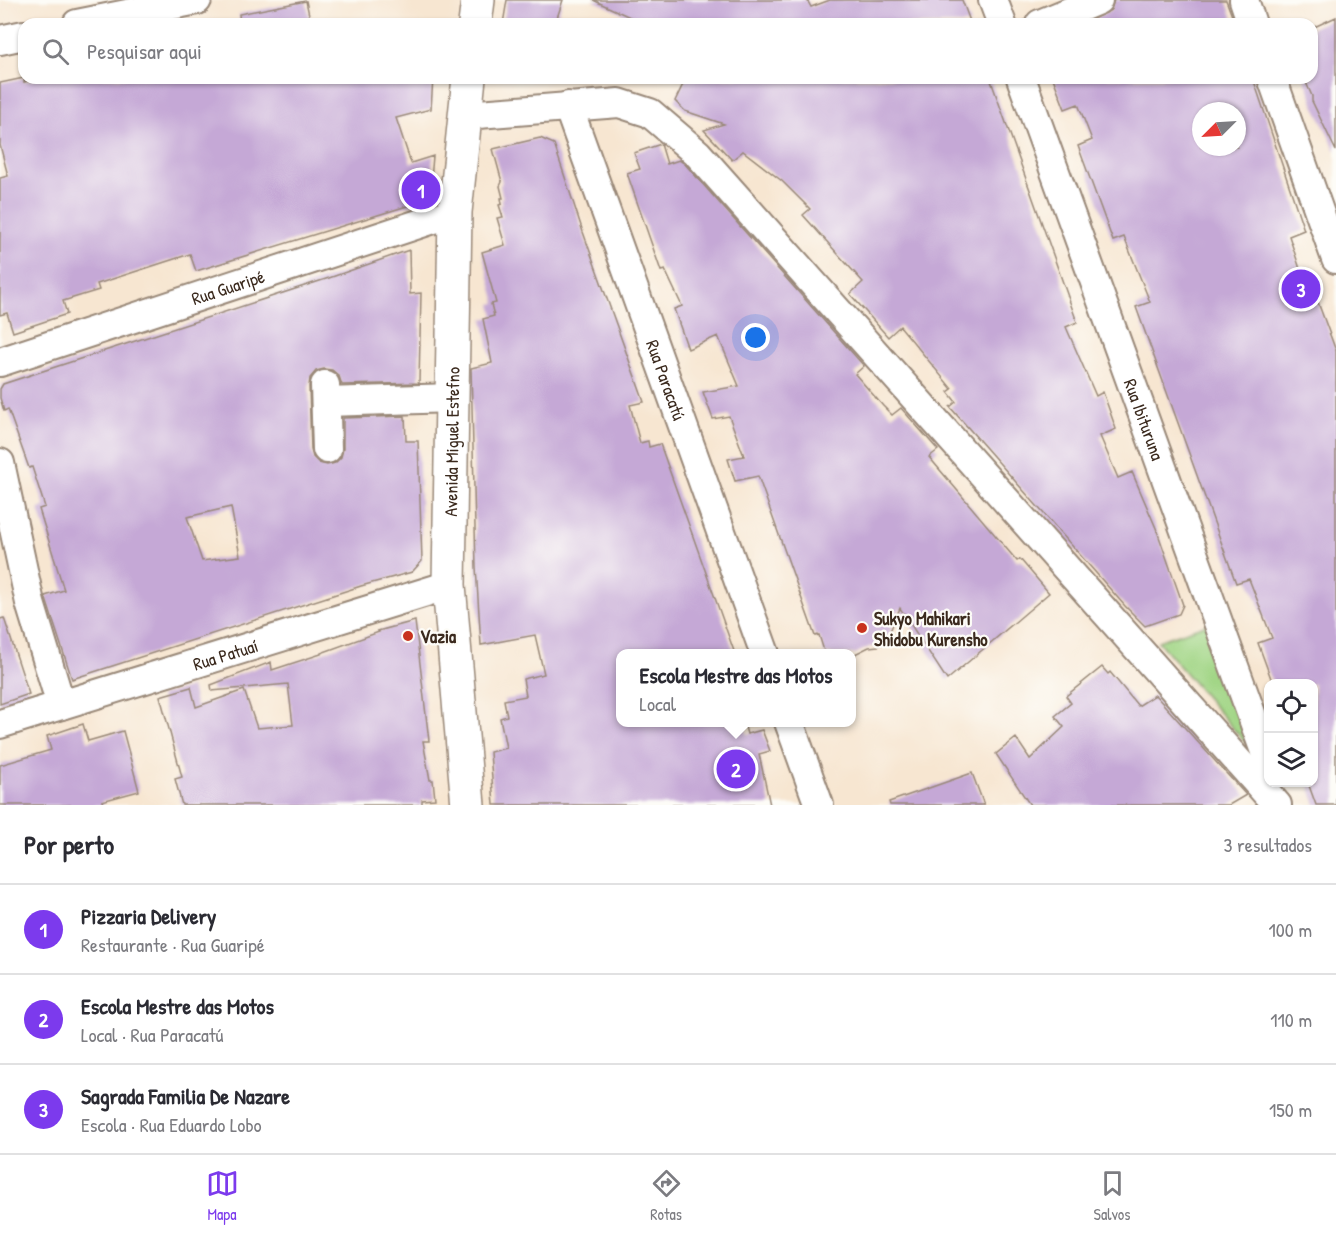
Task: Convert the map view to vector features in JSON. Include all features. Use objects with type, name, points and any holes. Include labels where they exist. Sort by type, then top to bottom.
[{"type":"street","points":[[108,18],[196,0]]},
{"type":"street","points":[[476,18],[477,0]]},
{"type":"street","points":[[993,0],[1000,18]]},
{"type":"street","points":[[1054,18],[1098,0]]},
{"type":"street","points":[[1244,0],[1250,18]]},
{"type":"street","points":[[0,40],[18,36]]},
{"type":"street","name":"Avenida Miguel Estefno","points":[[468,84],[455,212],[449,585],[468,805]]},
{"type":"street","name":"Rua Ibituruna","points":[[1024,84],[1264,746]]},
{"type":"street","points":[[1274,84],[1336,259]]},
{"type":"street","points":[[465,115],[619,103],[650,112],[698,154],[1277,805]]},
{"type":"street","name":"Rua Paracatú","points":[[568,106],[763,649]]},
{"type":"street","name":"Rua Guaripé","points":[[0,362],[455,212]]},
{"type":"street","points":[[327,449],[325,393],[453,398]]},
{"type":"street","points":[[0,462],[30,603],[61,705]]},
{"type":"street","name":"Rua Patuaí","points":[[0,724],[449,585]]},
{"type":"street","points":[[790,727],[819,805]]},
{"type":"street","points":[[1279,787],[1286,805]]},
{"type":"green space","points":[[1208,624],[1248,746],[1158,641]]},
{"type":"building","points":[[507,0],[563,0],[557,18],[504,18]]},
{"type":"building","points":[[593,0],[807,0],[811,7],[830,0],[962,0],[969,18],[632,18]]},
{"type":"building","points":[[1114,0],[1226,0],[1233,18],[1095,18],[1111,10]]},
{"type":"building","points":[[306,1],[310,18],[239,18],[239,14]]},
{"type":"building","points":[[1336,17],[1336,151],[1312,101],[1307,84],[1318,84],[1318,25]]},
{"type":"building","points":[[18,79],[18,84],[433,84],[431,109],[396,118],[411,163],[433,156],[430,191],[420,202],[196,271],[190,254],[97,284],[99,290],[63,301],[67,314],[13,332],[7,313],[0,315],[0,178],[8,176],[0,145],[0,83]]},
{"type":"building","points":[[683,84],[992,84],[1077,322],[1066,327],[1096,396],[1103,392],[1116,429],[1100,436],[1118,478],[1132,472],[1156,528],[1183,605],[1179,614],[1145,626],[1125,606],[950,407],[956,402],[948,392],[952,389],[900,326],[888,337],[850,294],[863,282],[803,215],[810,209],[782,181],[743,151],[732,160],[704,130],[724,124],[685,111],[675,101]]},
{"type":"building","points":[[1055,84],[1255,84],[1304,230],[1289,236],[1301,272],[1306,270],[1336,351],[1336,805],[1316,805],[1309,787],[1318,787],[1318,679],[1271,679],[1258,643],[1272,638],[1249,579],[1236,583],[1136,307],[1150,302],[1124,237],[1113,241],[1078,146],[1092,140],[1078,104],[1065,109]]},
{"type":"building","points":[[540,138],[554,144],[644,402],[630,405],[640,443],[648,441],[649,447],[660,444],[733,649],[616,649],[616,727],[745,727],[747,734],[762,730],[770,751],[759,754],[770,805],[494,805],[490,752],[506,748],[500,718],[507,716],[504,700],[526,696],[523,679],[544,674],[535,635],[481,645],[476,567],[471,368],[492,363],[483,319],[494,316],[491,304],[496,303],[482,252],[505,245],[497,218],[503,217],[499,205],[502,204],[501,198],[503,198],[500,186],[502,182],[493,149]]},
{"type":"building","points":[[661,144],[667,164],[679,160],[684,163],[864,366],[855,374],[883,406],[892,415],[901,408],[938,450],[929,457],[1017,561],[1020,559],[1049,593],[947,680],[900,608],[885,643],[856,654],[856,649],[823,649],[819,635],[815,636],[758,476],[735,481],[728,459],[744,456],[729,416],[713,419],[703,392],[739,386],[718,336],[688,349],[674,309],[682,306],[665,270],[661,271],[627,173],[640,169],[634,153]]},
{"type":"building","points":[[409,250],[410,294],[421,293],[419,383],[342,385],[339,376],[332,370],[316,371],[310,378],[309,386],[311,450],[313,457],[319,463],[327,465],[335,463],[341,457],[343,449],[343,418],[405,416],[406,441],[418,441],[422,561],[412,572],[361,586],[72,679],[45,596],[64,590],[39,509],[45,507],[32,467],[29,468],[8,409],[4,411],[0,398],[0,389],[3,384]],"holes":[[[231,507],[240,556],[202,561],[187,517]]]},
{"type":"building","points":[[4,618],[29,694],[0,704],[0,619]]},
{"type":"building","points":[[415,621],[429,741],[423,741],[430,780],[433,780],[435,799],[422,800],[422,805],[182,805],[175,779],[182,777],[160,696],[191,687],[196,707],[244,690],[257,728],[293,725],[288,684],[212,691],[211,685],[271,662],[272,670],[321,654],[378,631]]},
{"type":"building","points":[[1102,667],[1108,674],[1110,672],[1138,706],[1155,695],[1246,795],[1229,805],[1030,805],[996,754],[1016,738],[1030,759],[1064,727],[1055,716],[1071,703],[1066,696]]},
{"type":"building","points":[[83,724],[88,741],[123,731],[139,791],[102,801],[103,805],[0,805],[0,765],[51,750],[47,736]]},
{"type":"building","points":[[972,773],[984,805],[890,805],[889,802]]},
{"type":"place","name":"Pizzaria Delivery","points":[[421,190]]},
{"type":"place","name":"Sagrada Familia De Nazare","points":[[1301,289]]},
{"type":"place","name":"Sukyo Mahikari Shidobu Kurensho","points":[[862,628]]},
{"type":"place","name":"Vazia","points":[[408,636]]},
{"type":"place","name":"Escola Mestre das Motos","points":[[736,769]]}]
